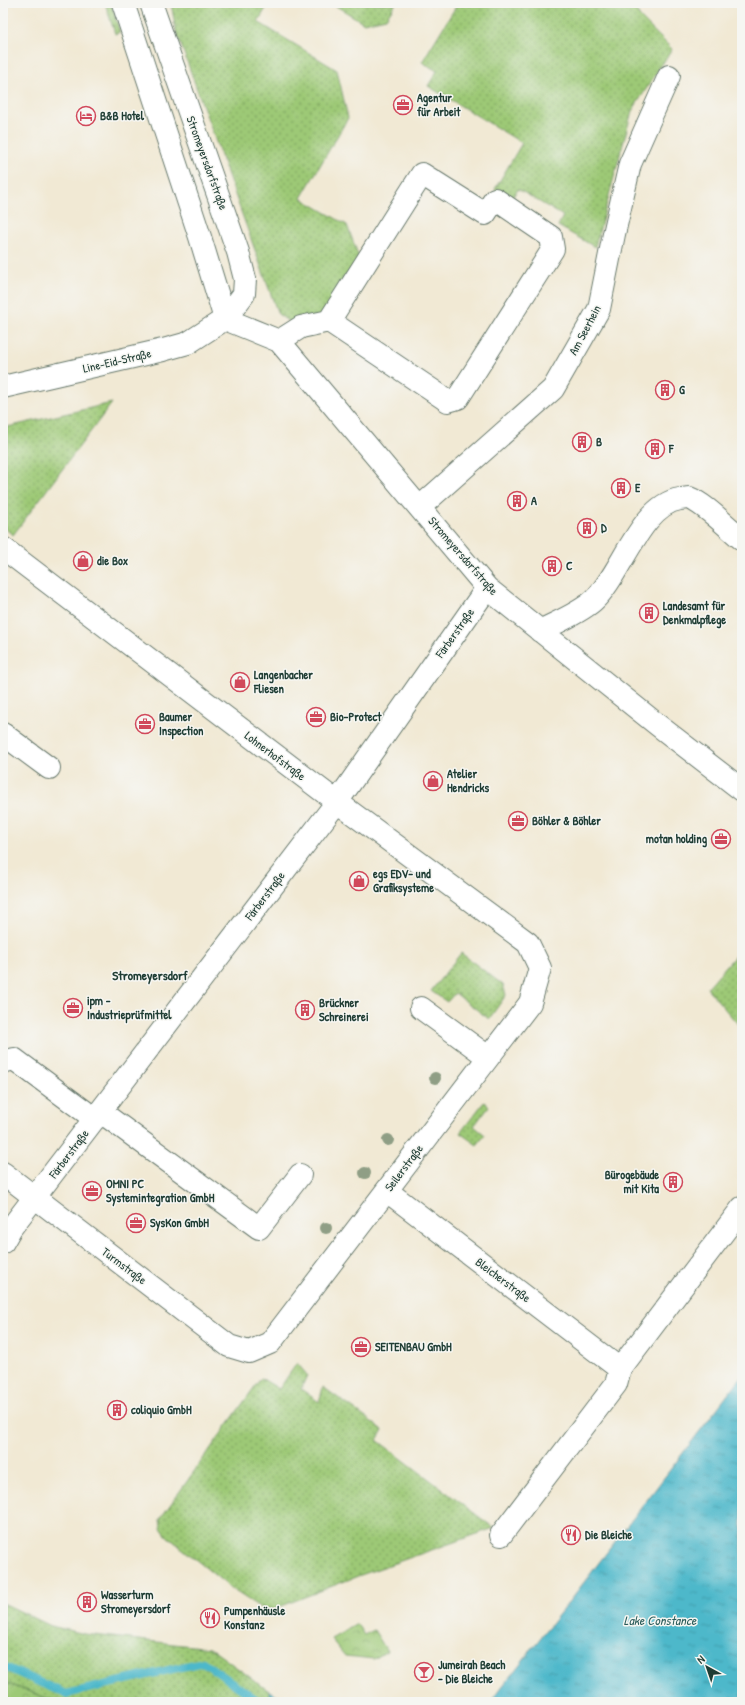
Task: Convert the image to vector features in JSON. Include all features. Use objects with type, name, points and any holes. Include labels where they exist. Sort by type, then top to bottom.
[{"type":"street","points":[[123,3],[225,320]]},
{"type":"street","name":"Stromeyersdorfstraße","points":[[151,3],[238,252],[245,279],[244,294],[225,320],[279,341],[487,588],[742,790]]},
{"type":"street","name":"Am Seerhein","points":[[420,507],[552,389],[595,316],[599,309],[630,164],[669,76]]},
{"type":"street","points":[[279,341],[301,327],[329,321],[422,174],[485,214],[495,200],[551,237],[553,249],[458,398],[448,401],[329,321]]},
{"type":"street","name":"Line-Eid-Straße","points":[[3,387],[188,343],[225,320]]},
{"type":"street","points":[[540,631],[592,601],[604,589],[624,555],[652,515],[663,505],[675,500],[688,498],[702,506],[742,539]]},
{"type":"street","name":"Lohnerhofstraße","points":[[3,548],[336,802],[528,943],[540,968]]},
{"type":"street","name":"Färberstraße","points":[[3,1242],[11,1228],[336,802],[487,588]]},
{"type":"street","points":[[3,734],[49,768]]},
{"type":"street","name":"Seilerstraße","points":[[249,1352],[270,1343],[387,1191],[530,1002],[540,968]]},
{"type":"street","points":[[421,1008],[488,1057]]},
{"type":"street","points":[[3,1062],[14,1059],[98,1115],[258,1228],[300,1175]]},
{"type":"street","name":"Turmstraße","points":[[3,1173],[229,1346],[249,1352]]},
{"type":"street","name":"Bleicherstraße","points":[[387,1191],[620,1369]]},
{"type":"street","points":[[501,1535],[616,1384],[620,1369],[742,1208]]},
{"type":"green space","points":[[105,3],[111,3],[120,32],[115,34]]},
{"type":"green space","points":[[171,3],[269,3],[258,22],[337,70],[348,118],[301,198],[347,225],[360,260],[310,337],[278,314],[176,31]]},
{"type":"green space","points":[[331,3],[396,3],[386,18],[364,23]]},
{"type":"green space","points":[[458,3],[631,3],[640,17],[672,49],[632,111],[595,247],[558,226],[563,216],[518,189],[506,207],[495,189],[522,143],[428,86],[437,71],[422,62]]},
{"type":"green space","points":[[112,403],[13,535],[3,527],[3,428]]},
{"type":"green space","points":[[742,948],[742,1029],[707,988]]},
{"type":"green space","points":[[461,953],[503,985],[506,995],[489,1019],[455,993],[447,1002],[431,991]]},
{"type":"green space","points":[[484,1102],[489,1106],[474,1126],[485,1135],[477,1145],[460,1133]]},
{"type":"green space","points":[[297,1363],[307,1375],[301,1389],[319,1402],[323,1387],[383,1430],[377,1440],[494,1528],[358,1576],[274,1609],[261,1608],[233,1590],[167,1536],[161,1528],[160,1519],[261,1378],[279,1389]]},
{"type":"green space","points":[[3,1603],[51,1626],[85,1634],[210,1648],[269,1691],[270,1702],[57,1702],[3,1682]]},
{"type":"green space","points":[[357,1624],[364,1635],[374,1630],[387,1651],[374,1659],[345,1656],[331,1639]]},
{"type":"green space","points":[[3,1682],[57,1702],[3,1702]]},
{"type":"water","name":"Lake Constance","points":[[742,1376],[742,1702],[490,1702],[578,1590]]},
{"type":"water","points":[[269,1691],[291,1702],[270,1702]]},
{"type":"waterway","points":[[3,1666],[66,1694],[203,1662],[260,1702]]},
{"type":"place","name":"Agentur für Arbeit","points":[[403,105]]},
{"type":"place","name":"B&B Hotel","points":[[86,116]]},
{"type":"place","name":"G","points":[[665,390]]},
{"type":"place","name":"B","points":[[582,442]]},
{"type":"place","name":"F","points":[[655,449]]},
{"type":"place","name":"E","points":[[621,488]]},
{"type":"place","name":"A","points":[[517,501]]},
{"type":"place","name":"D","points":[[587,528]]},
{"type":"place","name":"die Box","points":[[83,561]]},
{"type":"place","name":"C","points":[[552,566]]},
{"type":"place","name":"Landesamt für Denkmalpflege","points":[[649,613]]},
{"type":"place","name":"Langenbacher Fliesen","points":[[240,682]]},
{"type":"place","name":"Bio-Protect","points":[[316,717]]},
{"type":"place","name":"Baumer Inspection","points":[[145,724]]},
{"type":"place","name":"Atelier Hendricks","points":[[433,781]]},
{"type":"place","name":"Böhler & Böhler","points":[[518,821]]},
{"type":"place","name":"motan holding","points":[[721,839]]},
{"type":"place","name":"egs EDV- und Grafiksysteme","points":[[359,881]]},
{"type":"place","name":"ipm - Industrieprüfmittel","points":[[73,1008]]},
{"type":"place","name":"Brückner Schreinerei","points":[[305,1010]]},
{"type":"place","name":"Bürogebäude mit Kita","points":[[673,1182]]},
{"type":"place","name":"OMNI PC Systemintegration GmbH","points":[[92,1191]]},
{"type":"place","name":"SysKon GmbH","points":[[136,1223]]},
{"type":"place","name":"SEITENBAU GmbH","points":[[361,1347]]},
{"type":"place","name":"coliquio GmbH","points":[[117,1410]]},
{"type":"place","name":"Die Bleiche","points":[[571,1535]]},
{"type":"place","name":"Wasserturm Stromeyersdorf","points":[[87,1602]]},
{"type":"place","name":"Pumpenhäusle Konstanz","points":[[210,1618]]},
{"type":"place","name":"Jumeirah Beach - Die Bleiche","points":[[424,1672]]},
{"type":"district","name":"Stromeyersdorf","points":[[150,975]]}]
